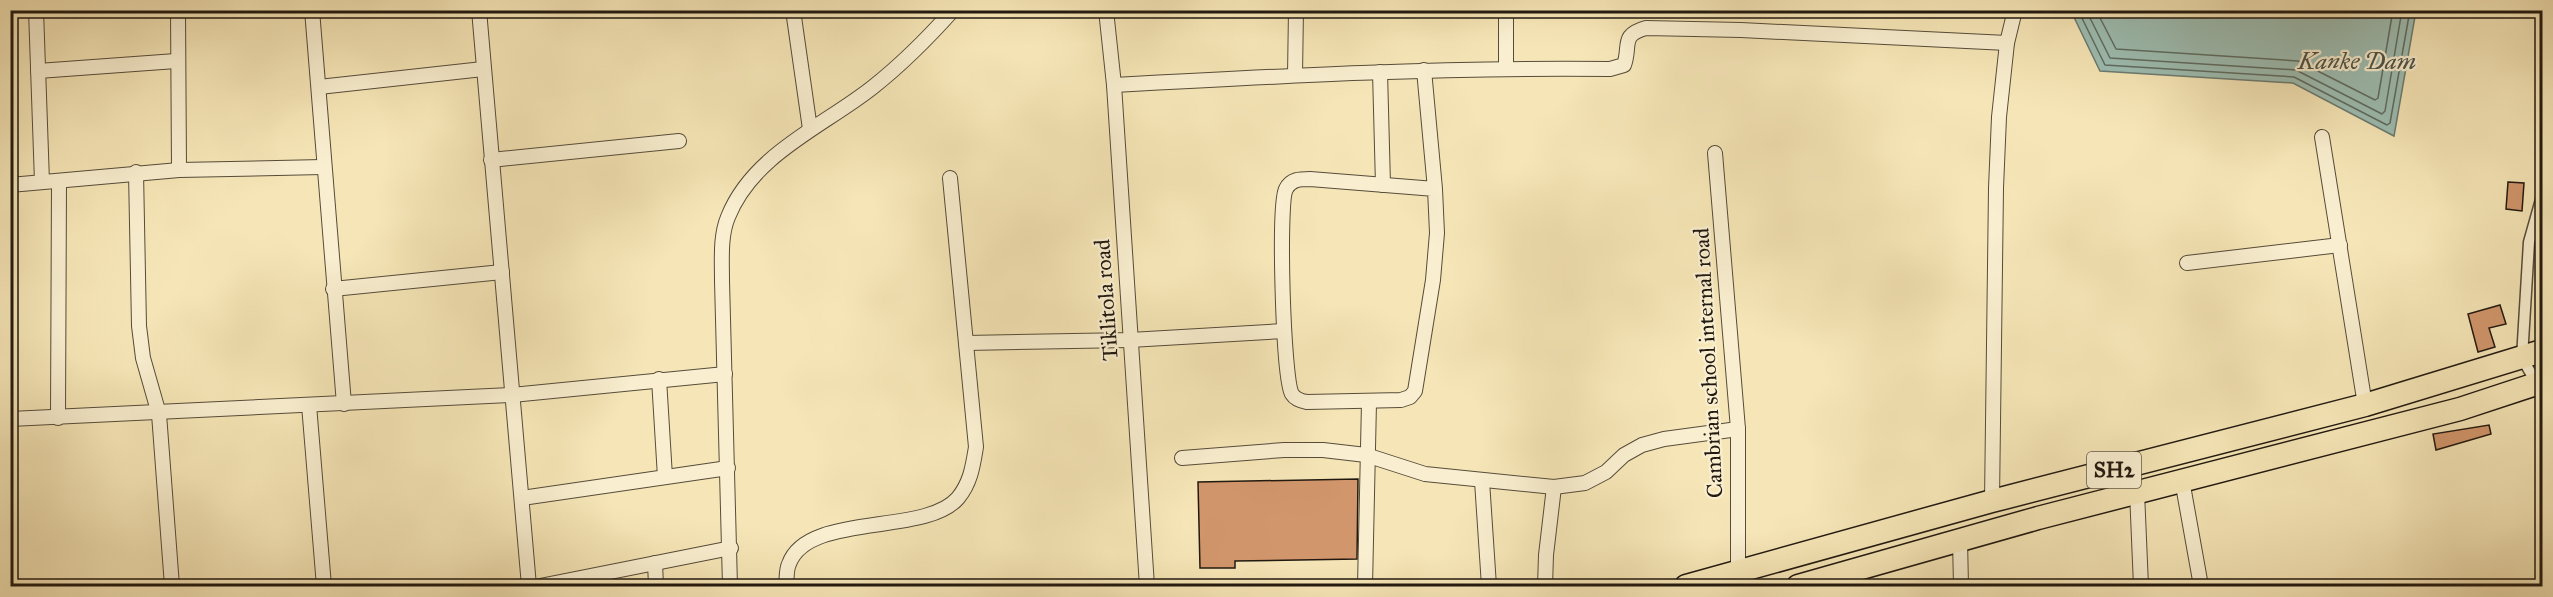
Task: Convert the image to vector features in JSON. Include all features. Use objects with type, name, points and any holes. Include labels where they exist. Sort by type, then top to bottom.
[{"type":"main road","name":"SH2","points":[[1686,586],[1992,501],[2365,405],[2532,354]]},
{"type":"main road","name":"SH2","points":[[1798,586],[2182,480],[2541,389]]},
{"type":"street","points":[[36,10],[42,182]]},
{"type":"street","points":[[178,10],[176,61],[179,170]]},
{"type":"street","points":[[312,10],[344,404]]},
{"type":"street","points":[[478,10],[529,586]]},
{"type":"street","points":[[793,10],[810,129]]},
{"type":"street","points":[[730,586],[731,548],[722,269],[727,219],[738,196],[757,173],[810,129],[893,71],[953,10]]},
{"type":"street","name":"Tiklitola road","points":[[1106,10],[1114,85],[1147,586]]},
{"type":"street","points":[[1295,75],[1296,10]]},
{"type":"street","points":[[1506,10],[1506,68]]},
{"type":"street","points":[[1992,501],[1996,188],[2002,78],[2015,10]]},
{"type":"street","points":[[1114,85],[1424,70],[1618,68],[1624,65],[1629,36],[1635,31],[1646,28],[1741,30],[2007,43]]},
{"type":"street","points":[[38,71],[176,61]]},
{"type":"street","points":[[319,87],[483,69]]},
{"type":"street","points":[[1424,70],[1436,189],[1437,232],[1433,280],[1415,391],[1410,397],[1401,400],[1369,402],[1299,400],[1292,394],[1288,382],[1284,331],[1282,217],[1283,196],[1287,186],[1296,180],[1310,179],[1436,189]]},
{"type":"street","points":[[1380,72],[1383,185]]},
{"type":"street","points":[[2322,137],[2365,405]]},
{"type":"street","points":[[491,160],[679,141]]},
{"type":"street","name":"Cambrian school internal road","points":[[1714,153],[1738,429],[1738,571]]},
{"type":"street","points":[[10,185],[136,172],[242,167],[323,167]]},
{"type":"street","points":[[136,172],[139,326],[143,358],[159,414],[172,586]]},
{"type":"street","points":[[786,586],[789,563],[802,546],[825,534],[934,513],[957,499],[970,480],[976,447],[950,178]]},
{"type":"street","points":[[58,418],[59,181]]},
{"type":"street","points":[[2541,389],[2532,354],[2529,242],[2542,196]]},
{"type":"street","points":[[2187,263],[2340,245]]},
{"type":"street","points":[[333,289],[502,272]]},
{"type":"street","points":[[966,343],[1130,340],[1284,331]]},
{"type":"street","points":[[10,419],[159,414],[512,395],[725,374]]},
{"type":"street","points":[[659,379],[665,477]]},
{"type":"street","points":[[1365,586],[1366,455],[1369,402]]},
{"type":"street","points":[[309,405],[324,586]]},
{"type":"street","points":[[1182,458],[1284,450],[1323,450],[1366,455],[1425,474],[1554,487],[1585,483],[1606,472],[1624,455],[1642,445],[1664,439],[1738,429]]},
{"type":"street","points":[[522,498],[728,468]]},
{"type":"street","points":[[2182,480],[2201,586]]},
{"type":"street","points":[[1482,481],[1489,586]]},
{"type":"street","points":[[1545,586],[1546,555],[1554,487]]},
{"type":"street","points":[[2137,492],[2141,586]]},
{"type":"street","points":[[1960,540],[1961,586]]},
{"type":"street","points":[[540,586],[731,548]]},
{"type":"street","points":[[656,563],[656,586]]},
{"type":"water","name":"Kanke Dam","points":[[2071,11],[2416,11],[2394,136],[2293,83],[2100,71]]},
{"type":"building","points":[[2508,182],[2524,183],[2522,211],[2506,209]]},
{"type":"building","points":[[2500,305],[2506,324],[2489,328],[2495,347],[2478,352],[2468,314]]},
{"type":"building","points":[[2489,425],[2491,434],[2436,450],[2433,434]]},
{"type":"building","points":[[1358,479],[1357,559],[1235,561],[1235,568],[1200,568],[1198,482]]}]
